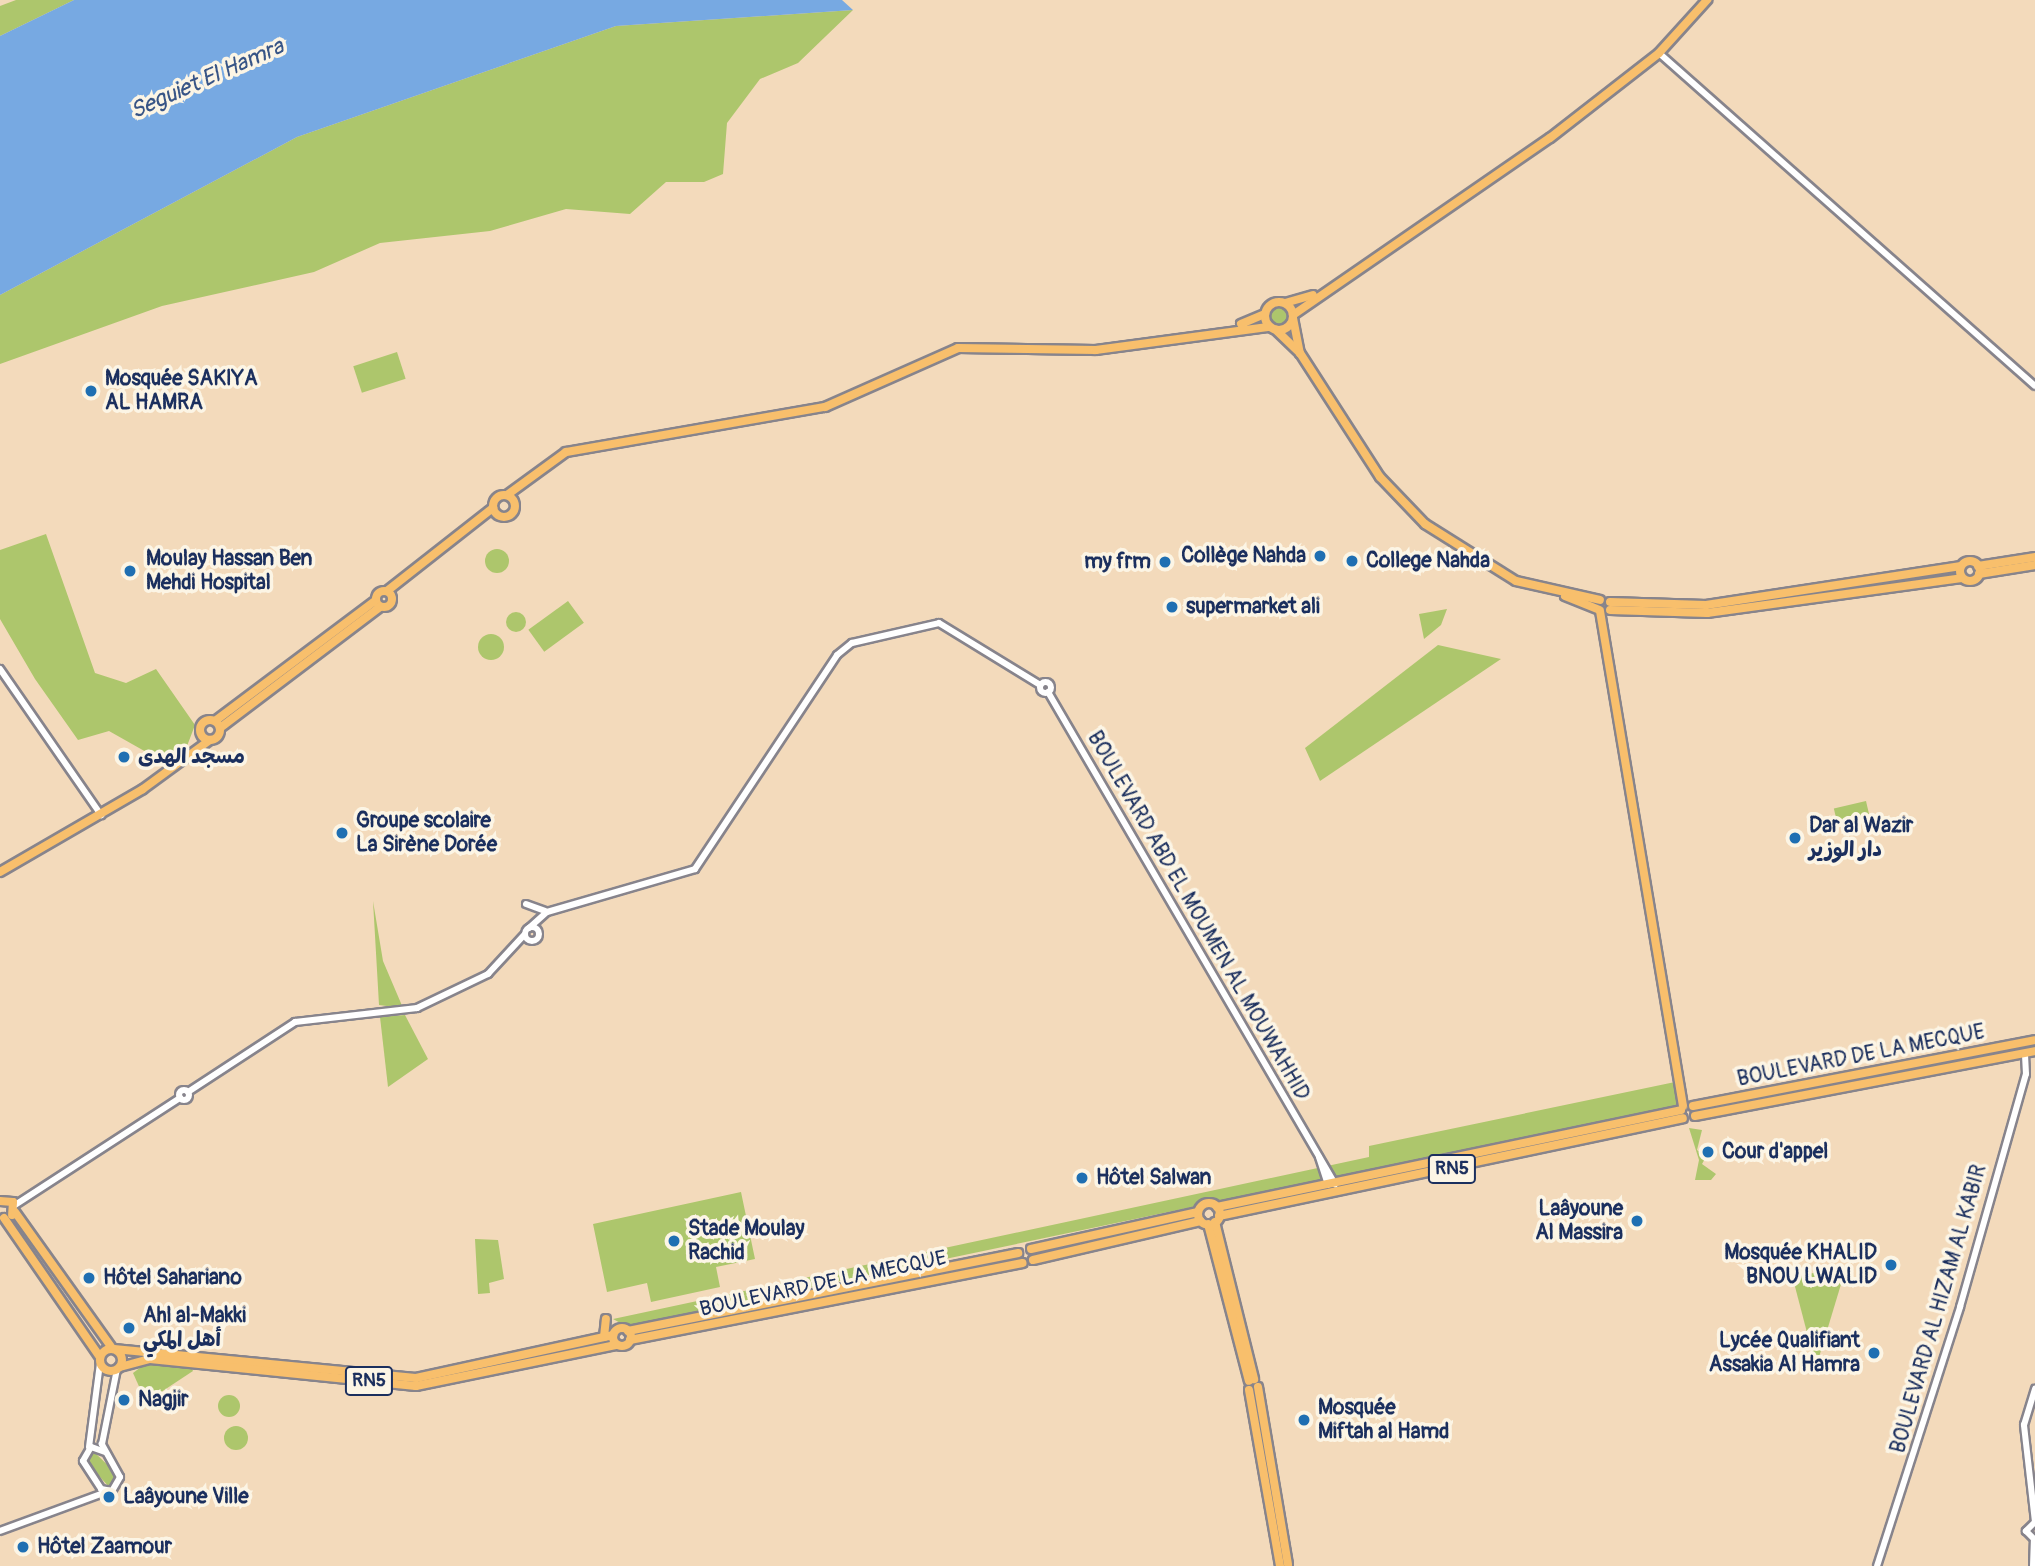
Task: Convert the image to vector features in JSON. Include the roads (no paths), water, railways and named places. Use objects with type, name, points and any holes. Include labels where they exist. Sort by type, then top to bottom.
[{"type":"main road","points":[[496,512],[495,499],[521,487],[566,452],[814,409],[958,348],[1096,350],[1235,327],[1273,328],[1293,317],[1316,294],[1526,156],[1660,53],[1707,0]]},
{"type":"main road","points":[[1235,327],[1265,314],[1272,303],[1285,303],[1316,294]]},
{"type":"main road","points":[[1285,303],[1293,317],[1300,353]]},
{"type":"main road","points":[[1265,314],[1273,328],[1300,353],[1380,477],[1425,524],[1516,581],[1605,607],[1707,613],[1962,578],[1979,570],[2035,558]]},
{"type":"main road","points":[[0,872],[101,815],[210,740],[218,725],[390,595],[403,581],[496,512],[511,515],[521,487]]},
{"type":"main road","points":[[507,495],[515,504]]},
{"type":"main road","points":[[1605,607],[1706,605],[1961,566],[1979,570],[2035,565]]},
{"type":"main road","points":[[1961,566],[1962,578]]},
{"type":"main road","points":[[378,604],[378,593],[390,595]]},
{"type":"main road","points":[[1605,607],[1607,648],[1686,1109]]},
{"type":"main road","points":[[195,749],[205,720],[218,725]]},
{"type":"main road","points":[[199,731],[210,740]]},
{"type":"main road","name":"BOULEVARD DE LA MECQUE","points":[[1031,1249],[1210,1217],[1331,1184],[1686,1109],[2035,1040]]},
{"type":"main road","points":[[2020,1042],[2024,1055]]},
{"type":"main road","name":"BOULEVARD DE LA MECQUE","points":[[1686,1109],[1695,1116],[2035,1051]]},
{"type":"main road","name":"BOULEVARD DE LA MECQUE","points":[[1033,1260],[1686,1109]]},
{"type":"main road","points":[[2,1198],[15,1208],[113,1349],[122,1356],[119,1368],[100,1360],[2,1217],[15,1208]]},
{"type":"main road","points":[[1210,1217],[1253,1384],[1285,1565]]},
{"type":"main road","points":[[1031,1249],[1033,1260]]},
{"type":"main road","name":"RN5","points":[[1018,1253],[1031,1249]]},
{"type":"main road","points":[[1018,1253],[1023,1263]]},
{"type":"main road","name":"BOULEVARD DE LA MECQUE","points":[[628,1331],[1018,1253]]},
{"type":"main road","name":"RN5","points":[[1023,1263],[1033,1260]]},
{"type":"main road","name":"BOULEVARD DE LA MECQUE","points":[[630,1340],[1023,1263]]},
{"type":"main road","points":[[606,1319],[609,1336],[616,1345]]},
{"type":"main road","points":[[628,1331],[630,1340]]},
{"type":"main road","name":"RN5","points":[[113,1349],[416,1378],[628,1331]]},
{"type":"main road","name":"RN5","points":[[119,1368],[150,1359],[416,1386],[630,1340]]},
{"type":"main road","points":[[100,1360],[113,1349]]},
{"type":"street","points":[[1660,53],[2035,386]]},
{"type":"street","name":"BOULEVARD ABD EL MOUMEN AL MOUWAHHID","points":[[547,912],[695,869],[837,654],[852,643],[939,623],[1041,685],[1048,692],[1319,1157],[1331,1184]]},
{"type":"street","points":[[0,669],[101,815]]},
{"type":"street","points":[[526,904],[547,912]]},
{"type":"street","points":[[539,933],[547,912]]},
{"type":"street","points":[[15,1208],[180,1098],[187,1099],[188,1092],[295,1023],[417,1008],[488,974],[547,912]]},
{"type":"street","points":[[528,934],[539,933]]},
{"type":"street","points":[[528,934],[539,933]]},
{"type":"street","name":"BOULEVARD AL HIZAM AL KABIR","points":[[1877,1566],[1960,1307],[2026,1074],[2024,1055]]},
{"type":"street","points":[[100,1360],[88,1448],[83,1461],[94,1480],[108,1492]]},
{"type":"street","points":[[0,1531],[89,1496],[108,1492],[121,1480],[105,1452],[111,1379],[119,1368]]},
{"type":"street","points":[[2033,1566],[2034,1540],[2026,1531],[2035,1522],[2024,1425],[2035,1389]]},
{"type":"street","points":[[88,1448],[105,1452]]},
{"type":"street","points":[[89,1496],[94,1480]]},
{"type":"water","name":"Seguiet El Hamra","points":[[74,0],[842,0],[853,10],[616,26],[297,137],[0,295],[0,36]]},
{"type":"place","name":"Mosquée SAKIYA AL HAMRA","points":[[91,391]]},
{"type":"place","name":"Collège Nahda","points":[[1320,556]]},
{"type":"place","name":"College Nahda","points":[[1352,561]]},
{"type":"place","name":"my frm","points":[[1165,562]]},
{"type":"place","name":"Moulay Hassan Ben Mehdi Hospital","points":[[130,571]]},
{"type":"place","name":"supermarket ali","points":[[1172,607]]},
{"type":"place","name":"مسجد الهدى","points":[[124,757]]},
{"type":"place","name":"Groupe scolaire La Sirène Dorée","points":[[342,833]]},
{"type":"place","name":"Dar al Wazir دار الوزير","points":[[1795,838]]},
{"type":"place","name":"Cour d'appel","points":[[1708,1152]]},
{"type":"place","name":"Hôtel Salwan","points":[[1082,1178]]},
{"type":"place","name":"Laâyoune Al Massira","points":[[1637,1221]]},
{"type":"place","name":"Stade Moulay Rachid","points":[[674,1241]]},
{"type":"place","name":"Mosquée KHALID BNOU LWALID","points":[[1891,1265]]},
{"type":"place","name":"Hôtel Sahariano","points":[[89,1278]]},
{"type":"place","name":"Ahl al-Makki أهل المكي","points":[[129,1328]]},
{"type":"place","name":"Lycée Qualifiant Assakia Al Hamra","points":[[1874,1353]]},
{"type":"place","name":"Nagjir","points":[[124,1400]]},
{"type":"place","name":"Mosquée Miftah al Hamd","points":[[1304,1420]]},
{"type":"place","name":"Laâyoune Ville","points":[[109,1497]]},
{"type":"place","name":"Hôtel Zaamour","points":[[23,1547]]}]
